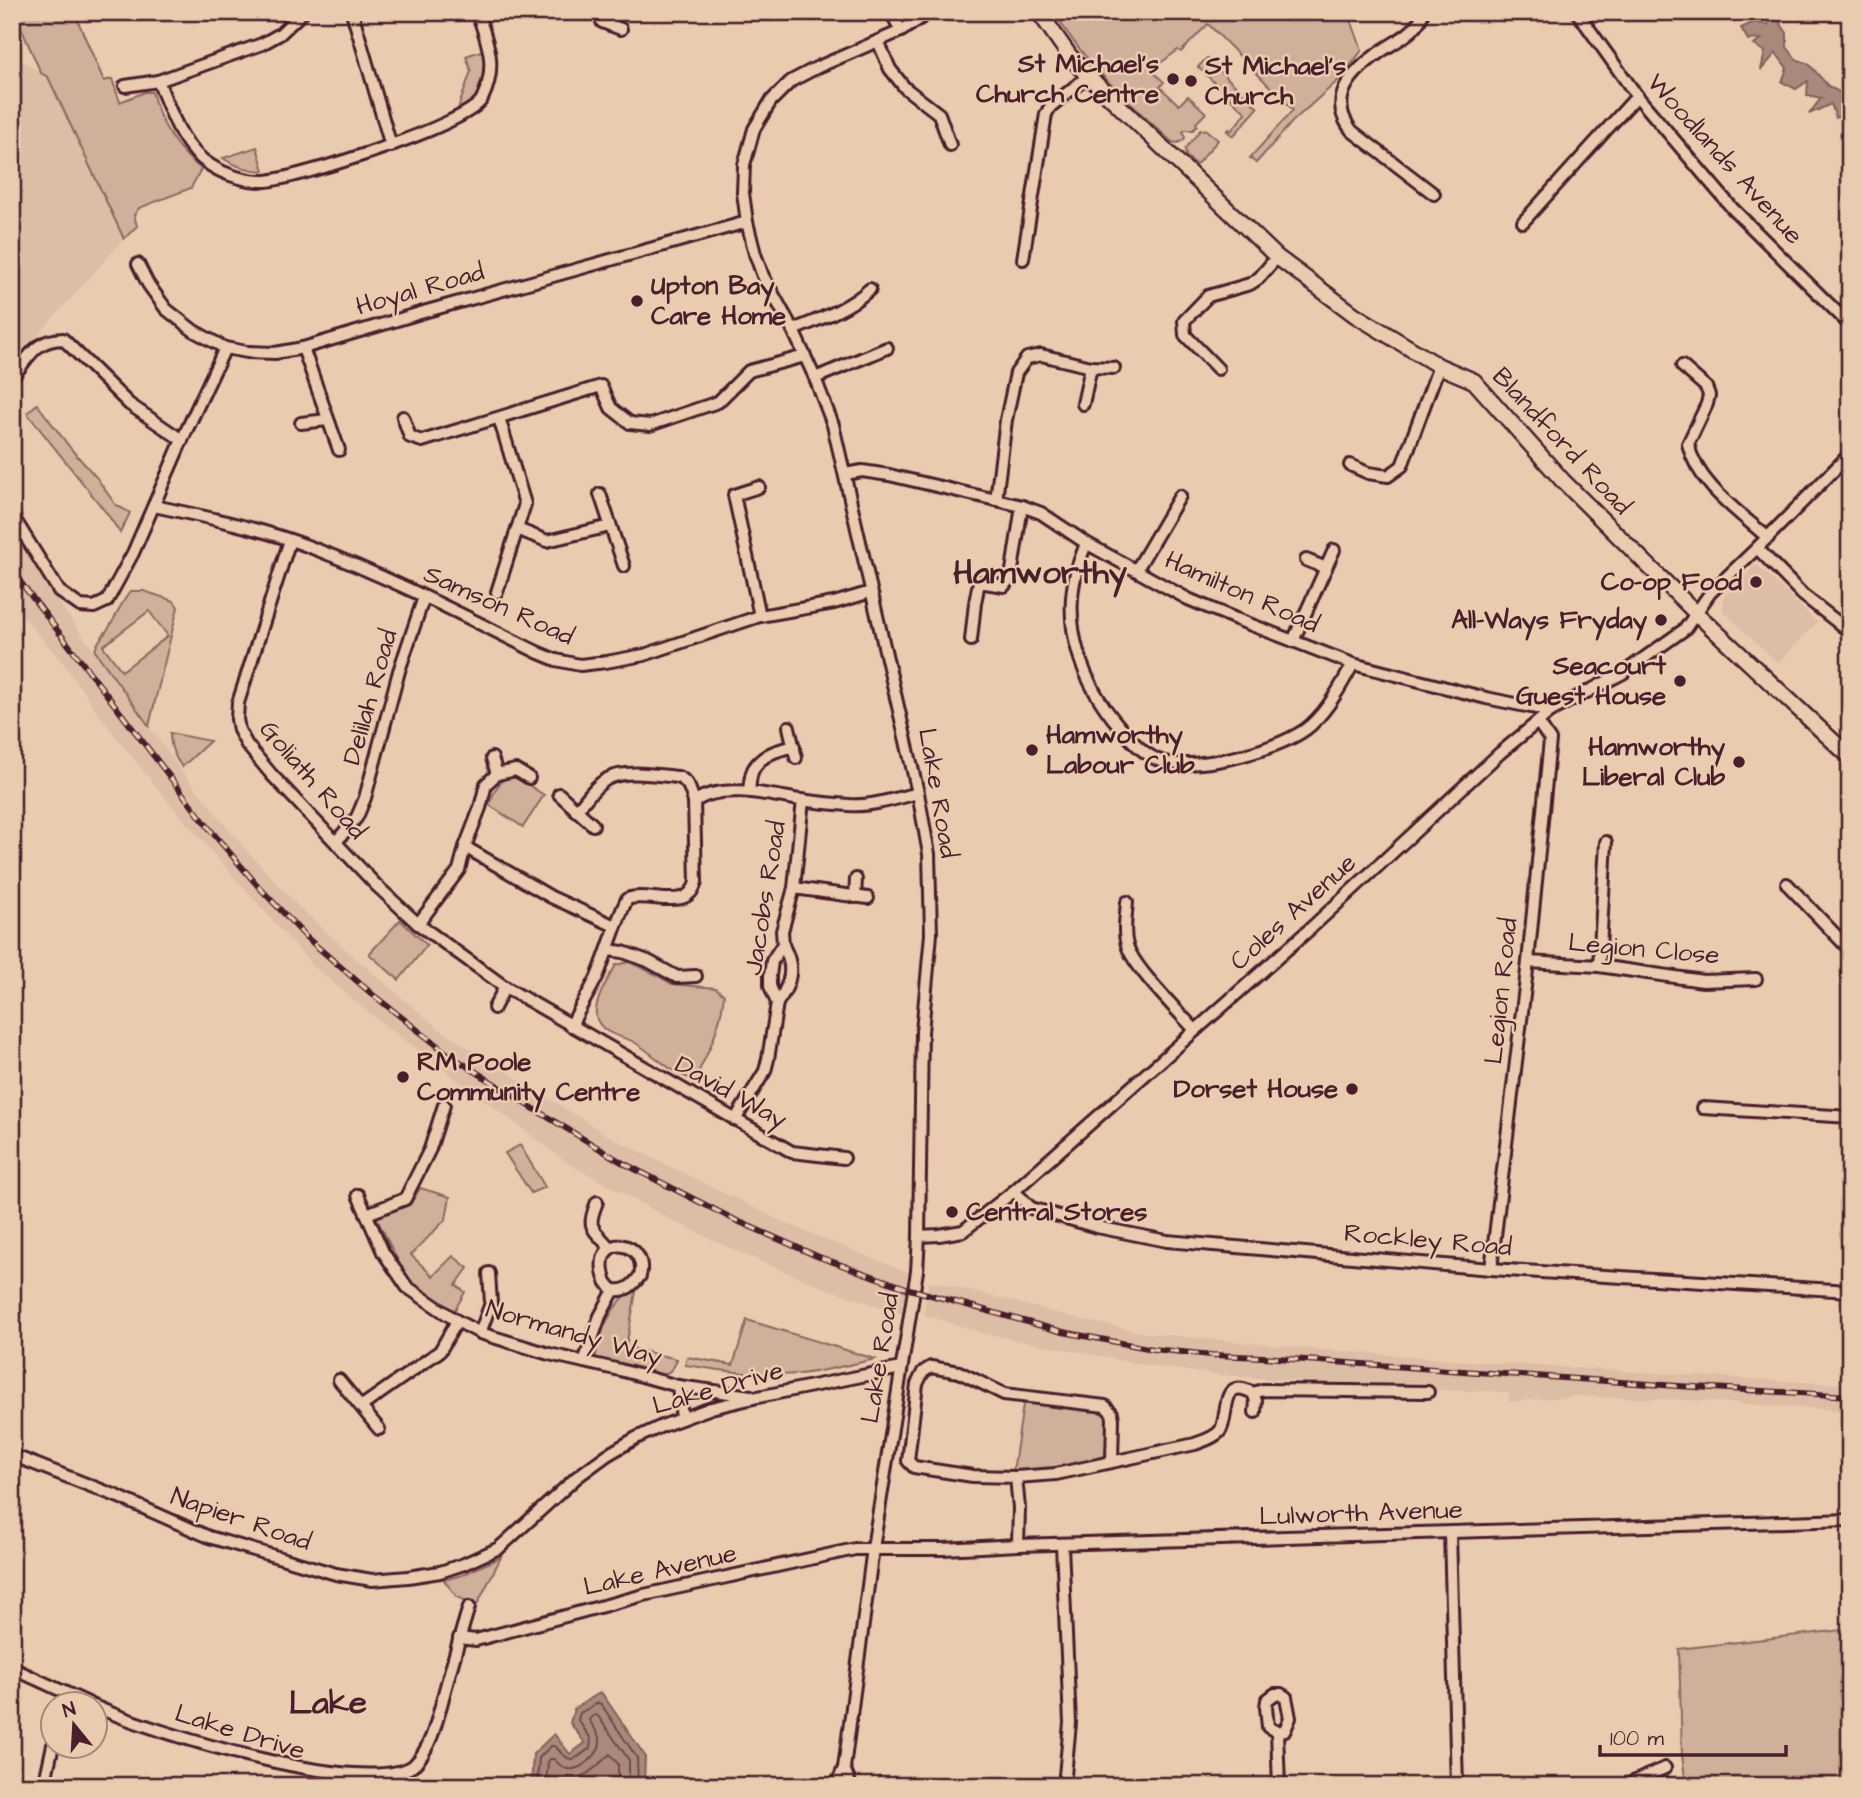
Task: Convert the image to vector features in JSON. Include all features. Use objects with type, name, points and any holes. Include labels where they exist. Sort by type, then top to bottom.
[{"type":"main road","name":"Blandford Road","points":[[1039,12],[1069,55],[1088,76],[1277,257],[1355,315],[1439,366],[1474,381],[1563,481],[1697,614],[1850,757]]},
{"type":"street","points":[[125,86],[158,81],[262,44],[280,34],[303,12]]},
{"type":"street","points":[[352,12],[391,146]]},
{"type":"street","points":[[158,81],[188,146],[210,165],[232,176],[264,181],[287,177],[391,146],[454,120],[481,102],[490,78],[490,48],[477,12]]},
{"type":"street","points":[[611,25],[616,12]]},
{"type":"street","points":[[891,12],[901,31]]},
{"type":"street","name":"Lake Road","points":[[836,1786],[844,1768],[873,1548],[917,1270],[922,1032],[930,933],[929,854],[918,793],[833,425],[816,377],[763,276],[755,254],[743,193],[744,165],[754,129],[771,101],[791,81],[818,66],[901,31],[930,12]]},
{"type":"street","points":[[1423,12],[1418,25],[1375,55],[1352,77],[1344,90],[1341,105],[1344,119],[1358,136],[1434,194]]},
{"type":"street","name":"Woodlands Avenue","points":[[1577,12],[1636,96],[1733,209],[1850,325]]},
{"type":"street","points":[[878,41],[890,69],[905,88],[939,114],[950,145]]},
{"type":"street","points":[[1023,259],[1046,114],[1049,107],[1088,76]]},
{"type":"street","points":[[1523,222],[1636,96]]},
{"type":"street","name":"Hoyal Road","points":[[138,264],[166,309],[194,331],[225,348],[275,353],[303,348],[439,307],[747,222]]},
{"type":"street","points":[[1218,369],[1185,335],[1184,321],[1209,296],[1250,284],[1259,278],[1277,257]]},
{"type":"street","points":[[793,330],[832,314],[870,289]]},
{"type":"street","points":[[12,377],[38,345],[63,339],[129,404],[182,440]]},
{"type":"street","points":[[12,514],[59,591],[80,606],[94,607],[107,601],[133,552],[225,348]]},
{"type":"street","points":[[303,348],[339,450]]},
{"type":"street","points":[[816,377],[887,348]]},
{"type":"street","points":[[996,500],[1016,373],[1027,358],[1041,355],[1091,367],[1114,368]]},
{"type":"street","points":[[404,417],[410,437],[422,442],[601,386],[611,408],[630,423],[650,425],[718,402],[749,372],[805,356]]},
{"type":"street","points":[[1350,465],[1368,473],[1388,476],[1402,466],[1439,366]]},
{"type":"street","points":[[1682,366],[1706,387],[1709,396],[1688,444],[1694,464],[1708,483],[1768,538]]},
{"type":"street","points":[[1083,404],[1091,367]]},
{"type":"street","points":[[496,592],[525,504],[499,418]]},
{"type":"street","points":[[301,424],[327,420]]},
{"type":"street","name":"Coles Avenue","points":[[919,1236],[963,1231],[1014,1191],[1311,928],[1500,753],[1551,711],[1623,673],[1685,629],[1710,593],[1850,454]]},
{"type":"street","name":"Hamilton Road","points":[[845,474],[862,471],[889,475],[1022,506],[1041,513],[1086,543],[1188,599],[1293,641],[1353,664],[1486,698],[1551,711]]},
{"type":"street","points":[[759,487],[734,495],[760,616]]},
{"type":"street","points":[[600,494],[624,566]]},
{"type":"street","points":[[1137,569],[1180,496]]},
{"type":"street","name":"Samson Road","points":[[154,506],[290,540],[392,581],[539,653],[580,665],[644,655],[760,616],[834,603],[872,592]]},
{"type":"street","points":[[971,640],[979,582],[1004,586],[1011,578],[1022,506]]},
{"type":"street","points":[[517,529],[547,541],[610,526]]},
{"type":"street","name":"Goliath Road","points":[[290,540],[238,703],[239,730],[263,765],[376,885],[418,924],[505,987],[531,1001]]},
{"type":"street","points":[[1086,543],[1075,575],[1071,611],[1073,634],[1080,660],[1093,691],[1107,712],[1143,751],[1163,762],[1213,762],[1260,750],[1287,739],[1309,727],[1330,704],[1353,664]]},
{"type":"street","points":[[1757,548],[1802,596],[1850,632]]},
{"type":"street","points":[[1293,641],[1334,550]]},
{"type":"street","points":[[1306,560],[1326,568]]},
{"type":"street","name":"Delilah Road","points":[[336,842],[358,817],[365,798],[399,671],[424,597]]},
{"type":"street","name":"Legion Road","points":[[1491,1269],[1528,962],[1550,740],[1538,722]]},
{"type":"street","points":[[750,791],[752,770],[763,758],[775,751],[795,752],[789,727]]},
{"type":"street","points":[[492,758],[497,774]]},
{"type":"street","points":[[418,924],[459,870],[486,784],[497,774],[516,770],[529,778]]},
{"type":"street","points":[[571,1026],[597,977],[626,901],[630,897],[677,900],[685,898],[691,893],[696,882],[694,803],[688,784],[683,779],[627,774],[609,778],[597,786],[576,811]]},
{"type":"street","points":[[694,803],[701,797],[750,791],[852,806],[918,793]]},
{"type":"street","points":[[559,793],[593,825]]},
{"type":"street","name":"Jacobs Road","points":[[735,1120],[765,1071],[768,1059],[777,1003],[770,986],[772,961],[783,944],[782,931],[794,888],[803,800]]},
{"type":"street","points":[[1599,966],[1606,842]]},
{"type":"street","points":[[465,847],[551,897],[615,926]]},
{"type":"street","points":[[855,897],[856,879]]},
{"type":"street","points":[[1787,884],[1850,950]]},
{"type":"street","points":[[794,888],[868,898]]},
{"type":"street","points":[[1127,902],[1125,931],[1133,960],[1195,1030]]},
{"type":"street","points":[[777,1003],[788,985],[790,966],[783,944]]},
{"type":"street","points":[[608,950],[648,961],[677,977],[696,976]]},
{"type":"street","name":"Legion Close","points":[[1528,962],[1599,966],[1703,981],[1756,979]]},
{"type":"street","points":[[494,1008],[505,987]]},
{"type":"street","name":"David Way","points":[[531,1001],[792,1152],[844,1158]]},
{"type":"street","points":[[368,1214],[405,1199],[430,1149],[444,1105]]},
{"type":"street","points":[[1703,1108],[1850,1117]]},
{"type":"street","name":"Rockley Road","points":[[1014,1191],[1031,1208],[1097,1227],[1167,1241],[1491,1269],[1850,1291]]},
{"type":"street","name":"Normandy Way","points":[[358,1195],[383,1252],[407,1287],[457,1321],[480,1333],[549,1354],[678,1386],[758,1397]]},
{"type":"street","points":[[597,1202],[591,1218],[592,1227],[610,1248]]},
{"type":"street","points":[[620,1245],[631,1248],[638,1255],[642,1271],[630,1287],[621,1291],[614,1290],[608,1286],[603,1261],[606,1251],[620,1245]]},
{"type":"street","points":[[480,1333],[491,1303],[489,1273]]},
{"type":"street","points":[[584,1362],[600,1316],[614,1290]]},
{"type":"street","points":[[362,1406],[440,1351],[457,1321]]},
{"type":"street","points":[[1112,1462],[1113,1419],[1112,1413],[1105,1406],[1004,1394],[959,1372],[930,1367],[923,1371],[917,1384],[908,1461],[914,1467],[973,1476],[1016,1477],[1056,1474],[1112,1462],[1195,1444],[1212,1437],[1221,1429],[1227,1398],[1239,1389],[1253,1394],[1263,1390],[1428,1392]]},
{"type":"street","name":"Lake Drive","points":[[464,1564],[509,1540],[577,1477],[636,1438],[711,1408],[901,1368]]},
{"type":"street","points":[[340,1380],[379,1429]]},
{"type":"street","name":"Normandy Way","points":[[678,1386],[682,1418]]},
{"type":"street","points":[[1253,1394],[1256,1401],[1255,1412]]},
{"type":"street","name":"Napier Road","points":[[12,1455],[119,1497],[209,1537],[336,1574],[372,1580],[440,1572],[464,1564]]},
{"type":"street","points":[[1016,1477],[1018,1545]]},
{"type":"street","name":"Lulworth Avenue","points":[[873,1548],[943,1549],[1850,1520]]},
{"type":"street","points":[[1450,1533],[1457,1786]]},
{"type":"street","points":[[1062,1545],[1070,1723],[1064,1786]]},
{"type":"street","name":"Lake Avenue","points":[[459,1639],[476,1640],[644,1595],[855,1549],[873,1548]]},
{"type":"street","name":"Lake Drive","points":[[108,1712],[275,1770],[340,1782],[373,1782],[405,1774],[416,1764],[435,1725],[468,1607]]},
{"type":"street","points":[[12,1668],[48,1689]]},
{"type":"street","points":[[1277,1732],[1279,1786]]},
{"type":"street","points":[[44,1786],[50,1759]]},
{"type":"street","points":[[844,1768],[850,1786]]},
{"type":"street","points":[[1624,1786],[1665,1768]]},
{"type":"shaded area","points":[[14,12],[74,12],[104,81],[112,79],[120,102],[152,92],[170,135],[201,169],[191,188],[139,208],[134,215],[137,226],[124,239],[48,77],[41,73]]},
{"type":"shaded area","points":[[1054,12],[1348,12],[1362,50],[1342,77],[1293,121],[1256,163],[1250,158],[1293,110],[1208,24],[1181,52],[1178,50],[1151,70],[1164,82],[1160,87],[1179,105],[1188,96],[1206,113],[1193,130],[1183,132],[1185,138],[1181,142],[1176,143],[1108,82],[1066,31]]},
{"type":"shaded area","points":[[490,48],[480,102],[454,120],[471,71],[466,56]]},
{"type":"shaded area","points":[[12,55],[48,77],[124,239],[12,364]]},
{"type":"shaded area","points":[[1207,58],[1258,108],[1233,136],[1227,131],[1231,131],[1246,113],[1198,67]]},
{"type":"shaded area","points":[[1201,129],[1205,129],[1218,140],[1196,165],[1186,156],[1185,149]]},
{"type":"shaded area","points":[[257,147],[264,171],[242,168],[223,158]]},
{"type":"shaded area","points":[[37,404],[115,504],[130,513],[120,533],[27,413]]},
{"type":"shaded area","points":[[12,534],[180,769],[245,849],[300,908],[362,964],[439,1029],[612,1138],[785,1223],[907,1272],[904,1315],[825,1288],[734,1250],[673,1221],[568,1163],[379,1021],[312,965],[176,811],[109,728],[63,663],[12,604]]},
{"type":"shaded area","points":[[1756,564],[1817,622],[1778,663],[1723,611],[1724,596]]},
{"type":"shaded area","points":[[131,591],[144,591],[174,601],[178,607],[149,726],[95,651]],"holes":[[[149,611],[168,636],[122,671],[103,646]]]},
{"type":"shaded area","points":[[170,733],[210,741],[182,767],[173,751]]},
{"type":"shaded area","points":[[510,776],[544,795],[523,827],[489,805],[499,784]]},
{"type":"shaded area","points":[[400,920],[427,945],[399,980],[369,954]]},
{"type":"shaded area","points":[[629,962],[672,984],[716,988],[724,995],[717,1028],[695,1079],[680,1074],[634,1042],[607,1031],[598,1021],[597,1003],[606,982],[616,965]]},
{"type":"shaded area","points":[[520,1145],[545,1187],[531,1193],[505,1153]]},
{"type":"shaded area","points":[[420,1188],[450,1197],[446,1219],[411,1255],[433,1276],[453,1256],[468,1268],[456,1285],[465,1292],[453,1313],[421,1292],[405,1275],[377,1219],[380,1214],[410,1205]]},
{"type":"shaded area","points":[[929,1282],[1145,1333],[1510,1364],[1850,1385],[1850,1411],[1576,1396],[1509,1402],[1508,1392],[1440,1390],[1194,1372],[983,1333],[924,1315]]},
{"type":"shaded area","points":[[637,1286],[626,1347],[677,1359],[671,1370],[661,1376],[595,1360],[608,1318],[620,1301]]},
{"type":"shaded area","points":[[747,1320],[875,1359],[785,1375],[742,1373],[685,1365],[687,1357],[733,1365]]},
{"type":"shaded area","points":[[1024,1398],[1098,1407],[1108,1418],[1105,1456],[1086,1465],[1013,1472]]},
{"type":"shaded area","points":[[501,1557],[477,1605],[457,1597],[444,1580],[462,1575]]},
{"type":"shaded area","points":[[1850,1629],[1850,1786],[1686,1786],[1682,1755],[1679,1649]]},
{"type":"water","points":[[1769,12],[1773,12],[1787,33],[1787,47],[1796,59],[1809,64],[1828,86],[1850,98],[1849,125],[1849,110],[1836,118],[1831,104],[1809,114],[1821,98],[1807,95],[1808,81],[1796,89],[1782,82],[1787,68],[1776,53],[1761,70],[1765,52],[1754,45],[1761,39],[1748,40],[1741,28],[1754,22],[1768,25]]},
{"type":"water","points":[[601,1692],[645,1756],[644,1786],[531,1786],[533,1754],[554,1734],[570,1754],[585,1743],[570,1723],[574,1709]]},
{"type":"railway","points":[[12,571],[212,832],[306,937],[448,1054],[623,1163],[735,1220],[819,1257],[906,1288],[1063,1332],[1153,1349],[1850,1396]]},
{"type":"place","name":"St Michael's Church Centre","points":[[1173,79]]},
{"type":"place","name":"St Michael's Church","points":[[1191,81]]},
{"type":"place","name":"Upton Bay Care Home","points":[[637,301]]},
{"type":"place","name":"Co-op Food","points":[[1756,582]]},
{"type":"place","name":"All-Ways Fryday","points":[[1661,620]]},
{"type":"place","name":"Seacourt Guest House","points":[[1680,681]]},
{"type":"place","name":"Hamworthy Labour Club","points":[[1032,750]]},
{"type":"place","name":"Hamworthy Liberal Club","points":[[1739,762]]},
{"type":"place","name":"RM Poole Community Centre","points":[[403,1077]]},
{"type":"place","name":"Dorset House","points":[[1352,1089]]},
{"type":"place","name":"Central Stores","points":[[952,1212]]},
{"type":"district","name":"Hamworthy","points":[[1040,573]]},
{"type":"district","name":"Lake","points":[[328,1703]]}]
